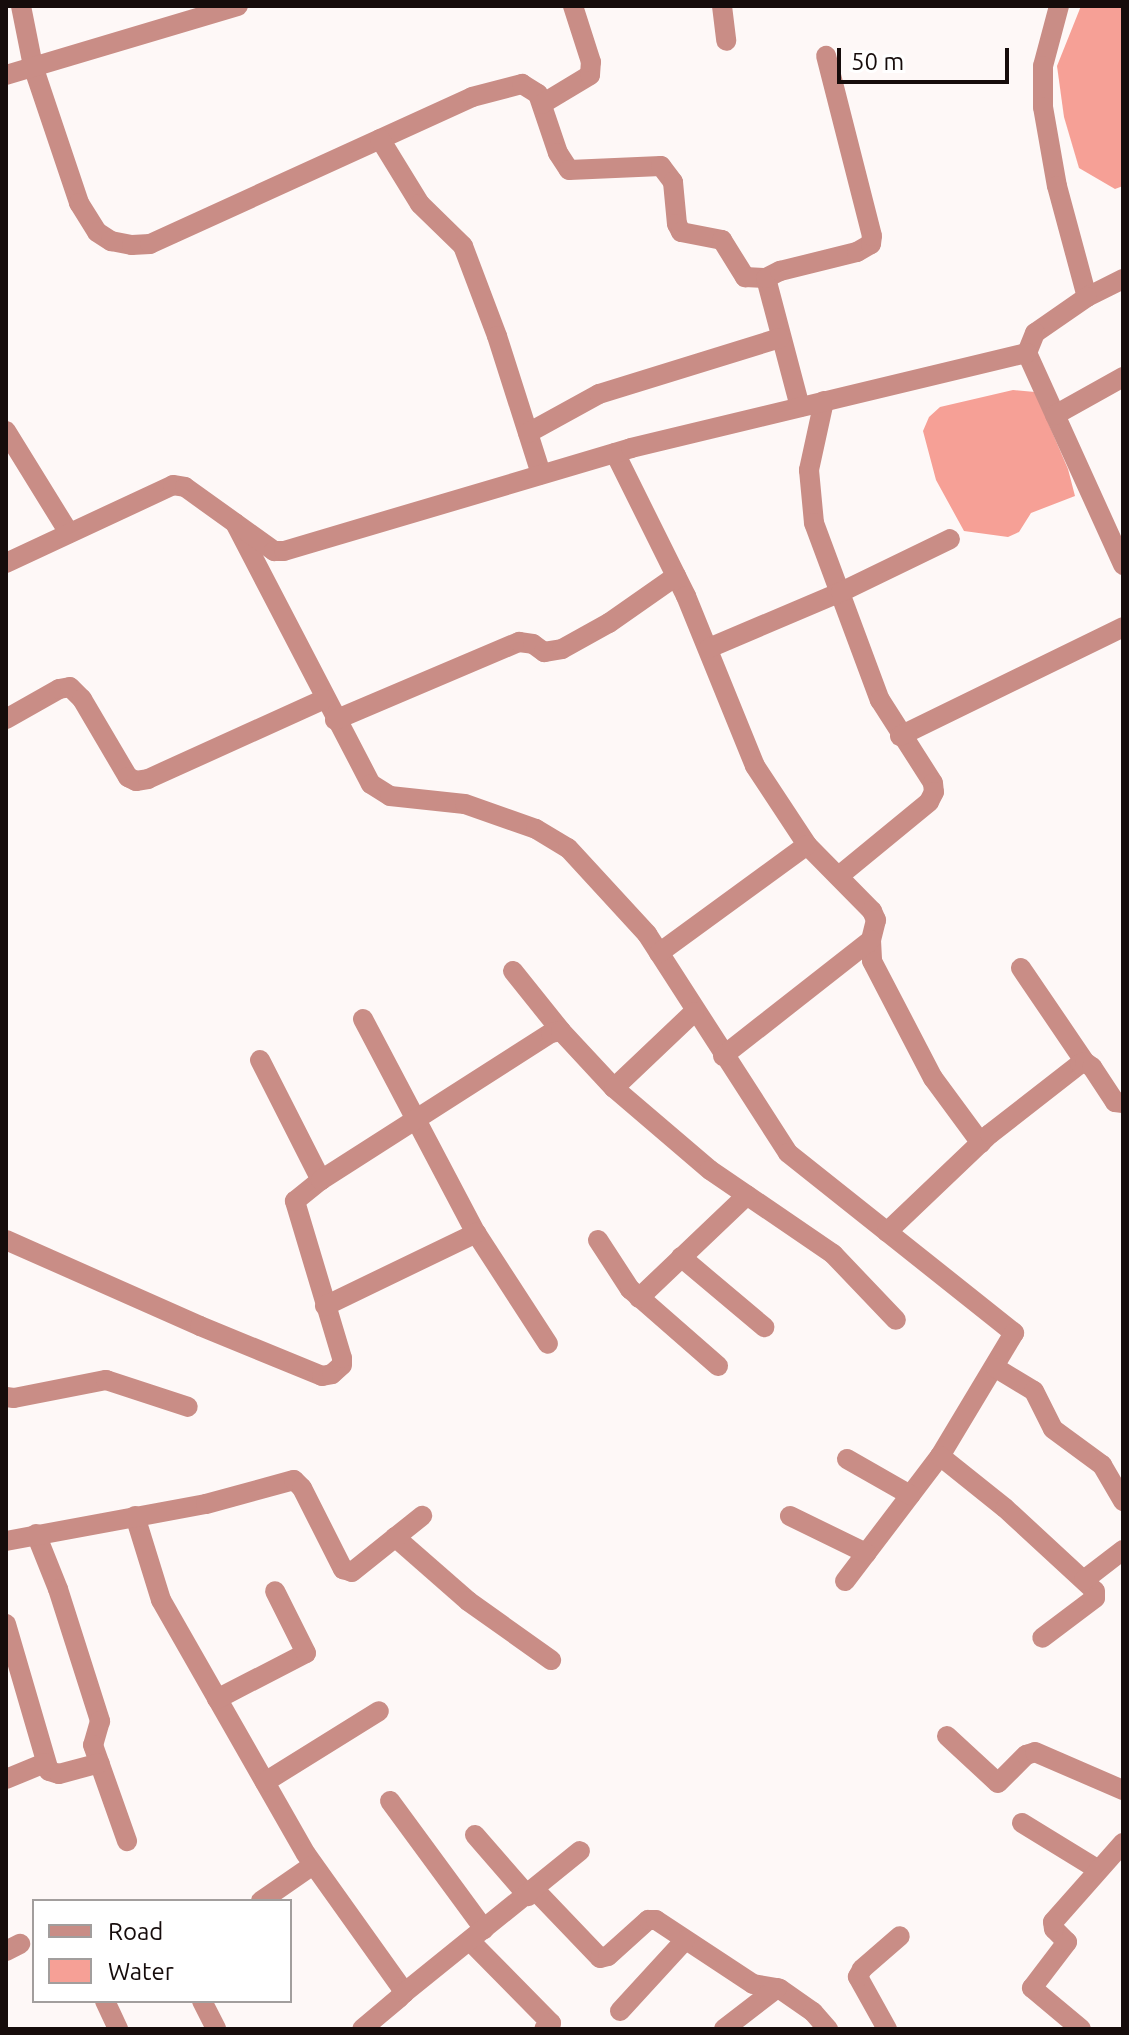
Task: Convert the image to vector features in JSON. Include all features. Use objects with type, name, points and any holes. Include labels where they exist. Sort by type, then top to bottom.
[{"type":"street","points":[[21,6],[33,66],[79,203],[97,232],[111,241],[132,245],[150,244],[502,87],[529,86],[542,104],[558,153],[569,170],[661,166],[673,182],[677,224],[681,232],[722,240],[745,277],[766,278],[780,271],[857,252],[871,244],[849,137],[826,56]]},
{"type":"street","points":[[6,75],[238,6]]},
{"type":"street","points":[[542,104],[590,75],[591,62],[573,6]]},
{"type":"street","points":[[722,6],[726,41]]},
{"type":"street","points":[[1059,6],[1043,66],[1043,107],[1057,186],[1087,297]]},
{"type":"street","points":[[380,139],[420,204],[463,246],[541,474]]},
{"type":"street","points":[[766,278],[800,407]]},
{"type":"street","points":[[1123,279],[1087,297],[1035,333],[1027,353],[1123,565]]},
{"type":"street","points":[[528,433],[599,394],[780,338]]},
{"type":"street","points":[[6,563],[173,485],[185,487],[274,551],[284,551],[615,453],[1027,353]]},
{"type":"street","points":[[1055,415],[1123,377]]},
{"type":"street","points":[[824,401],[811,459],[810,503],[880,700],[900,736],[927,772],[934,792],[929,802],[839,876]]},
{"type":"street","points":[[6,431],[69,533]]},
{"type":"street","points":[[615,453],[709,648],[755,766],[807,845],[872,911],[876,920],[871,940],[872,961],[926,1066],[981,1143]]},
{"type":"street","points":[[235,523],[360,768],[379,792],[465,804],[536,829],[568,848],[595,874],[659,953],[694,1012],[788,1153],[1014,1333],[996,1368],[940,1456],[845,1581]]},
{"type":"street","points":[[709,648],[841,592],[950,539]]},
{"type":"street","points":[[335,720],[519,642],[526,641],[544,652],[562,649],[609,623],[676,576]]},
{"type":"street","points":[[900,736],[1123,627]]},
{"type":"street","points":[[6,719],[59,689],[70,687],[82,699],[128,777],[136,781],[148,779],[324,699]]},
{"type":"street","points":[[659,953],[807,845]]},
{"type":"street","points":[[723,1056],[871,940]]},
{"type":"street","points":[[1021,968],[1115,1102],[1123,1103]]},
{"type":"street","points":[[513,971],[561,1031],[614,1088],[710,1170],[833,1254],[896,1320]]},
{"type":"street","points":[[614,1088],[694,1012]]},
{"type":"street","points":[[363,1019],[476,1233],[548,1344]]},
{"type":"street","points":[[6,1240],[322,1376],[338,1371],[342,1365],[295,1201],[300,1193],[551,1033],[561,1031]]},
{"type":"street","points":[[260,1060],[321,1180]]},
{"type":"street","points":[[887,1232],[981,1143],[1085,1062]]},
{"type":"street","points":[[639,1298],[747,1195]]},
{"type":"street","points":[[325,1306],[476,1233]]},
{"type":"street","points":[[598,1240],[639,1298],[718,1366]]},
{"type":"street","points":[[681,1257],[764,1327]]},
{"type":"street","points":[[996,1368],[1034,1391],[1053,1429],[1102,1465],[1123,1501]]},
{"type":"street","points":[[6,1397],[106,1380],[188,1407]]},
{"type":"street","points":[[940,1456],[1005,1508],[1095,1591],[1095,1598],[1042,1638]]},
{"type":"street","points":[[847,1459],[910,1495]]},
{"type":"street","points":[[6,1541],[206,1504],[294,1480],[302,1488],[348,1572],[356,1570],[422,1516]]},
{"type":"street","points":[[135,1516],[161,1600],[313,1865],[404,1993]]},
{"type":"street","points":[[790,1516],[866,1553]]},
{"type":"street","points":[[36,1534],[58,1589],[100,1721],[93,1745],[127,1841]]},
{"type":"street","points":[[395,1537],[468,1601],[551,1660]]},
{"type":"street","points":[[1084,1580],[1123,1550]]},
{"type":"street","points":[[217,1699],[306,1653],[275,1591]]},
{"type":"street","points":[[6,1624],[49,1771],[59,1774],[100,1763]]},
{"type":"street","points":[[265,1782],[379,1711]]},
{"type":"street","points":[[947,1736],[998,1783],[1026,1755],[1035,1752],[1123,1790]]},
{"type":"street","points":[[6,1779],[45,1763]]},
{"type":"street","points":[[390,1801],[477,1936],[550,2027]]},
{"type":"street","points":[[1022,1823],[1097,1869]]},
{"type":"street","points":[[475,1835],[600,1958],[608,1956],[651,1919],[753,1984],[777,1988],[813,2012],[828,2029]]},
{"type":"street","points":[[1081,2029],[1032,1988],[1067,1942],[1054,1929],[1053,1922],[1123,1843]]},
{"type":"street","points":[[362,2029],[580,1851]]},
{"type":"street","points":[[264,1899],[313,1865]]},
{"type":"street","points":[[887,2029],[858,1977],[862,1969],[900,1936]]},
{"type":"street","points":[[620,2011],[685,1940]]},
{"type":"street","points":[[724,2029],[777,1988]]},
{"type":"street","points":[[106,2003],[118,2029]]},
{"type":"street","points":[[203,2003],[216,2029]]},
{"type":"water","points":[[1081,6],[1123,6],[1123,186],[1115,189],[1079,168],[1064,117],[1057,66]]},
{"type":"water","points":[[1013,390],[1035,392],[1068,469],[1075,496],[1031,513],[1019,532],[1008,537],[964,531],[936,480],[923,431],[929,417],[940,407]]}]
